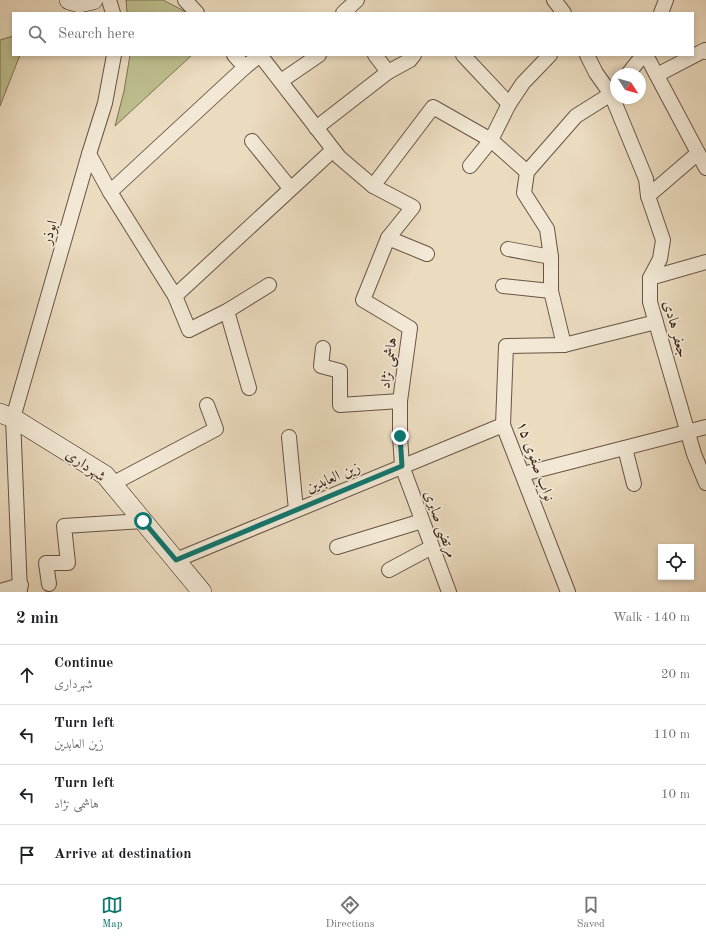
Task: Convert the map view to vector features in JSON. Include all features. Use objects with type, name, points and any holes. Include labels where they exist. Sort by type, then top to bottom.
[{"type":"main road","points":[[68,0],[79,4],[93,0]]},
{"type":"main road","name":"شهرداری","points":[[6,416],[105,475],[202,592]]},
{"type":"street","points":[[109,0],[113,12]]},
{"type":"street","points":[[185,0],[196,12]]},
{"type":"street","points":[[344,12],[357,0]]},
{"type":"street","points":[[554,0],[563,12]]},
{"type":"street","points":[[661,12],[666,0]]},
{"type":"street","points":[[694,56],[705,50],[706,52]]},
{"type":"street","name":"ابوذر","points":[[21,588],[6,416],[105,103],[114,56]]},
{"type":"street","points":[[235,56],[245,67]]},
{"type":"street","points":[[110,192],[259,56]]},
{"type":"street","points":[[261,56],[339,157],[373,186],[433,107],[491,140],[527,172]]},
{"type":"street","points":[[281,81],[317,56]]},
{"type":"street","points":[[375,56],[388,72]]},
{"type":"street","points":[[316,128],[388,72],[410,60],[413,56]]},
{"type":"street","points":[[464,56],[509,104]]},
{"type":"street","points":[[470,166],[491,140],[509,104],[523,83],[549,56]]},
{"type":"street","name":"جعفر هادی","points":[[588,56],[596,73],[610,87]]},
{"type":"street","points":[[633,68],[644,56]]},
{"type":"street","points":[[646,56],[706,168]]},
{"type":"street","points":[[657,75],[693,56]]},
{"type":"street","points":[[564,345],[551,291],[551,257],[546,230],[524,194],[527,172],[576,116],[610,94]]},
{"type":"street","name":"جعفر هادی","points":[[619,104],[646,179],[648,196],[664,240],[660,259],[650,278],[650,302],[694,454],[706,483]]},
{"type":"street","points":[[252,141],[290,188]]},
{"type":"street","points":[[175,296],[290,188],[333,150]]},
{"type":"street","points":[[648,196],[698,153]]},
{"type":"street","points":[[89,154],[110,192],[175,296],[189,330],[227,311],[269,285]]},
{"type":"street","name":"هاشمی نژاد","points":[[373,186],[413,207],[388,238],[363,300],[410,328],[400,401],[402,466]]},
{"type":"street","points":[[388,238],[428,254]]},
{"type":"street","points":[[508,249],[551,257]]},
{"type":"street","points":[[650,278],[706,262]]},
{"type":"street","points":[[504,286],[551,291]]},
{"type":"street","points":[[227,311],[249,388]]},
{"type":"street","name":"نواب صفوی ۱۵","points":[[568,592],[503,425],[506,346],[564,345],[656,322]]},
{"type":"street","points":[[322,348],[321,366],[340,371],[340,405],[400,401]]},
{"type":"street","points":[[112,484],[216,429],[207,406]]},
{"type":"street","name":"زین العابدین","points":[[176,560],[503,425]]},
{"type":"street","points":[[522,474],[706,427]]},
{"type":"street","points":[[289,437],[296,510]]},
{"type":"street","points":[[625,448],[634,484]]},
{"type":"street","name":"مرتضی صابری","points":[[402,466],[449,592]]},
{"type":"street","points":[[49,584],[46,563],[68,563],[64,526],[143,521]]},
{"type":"street","points":[[337,547],[422,521]]},
{"type":"street","points":[[389,570],[432,548]]},
{"type":"street","points":[[0,591],[21,588]]},
{"type":"green space","points":[[126,0],[163,0],[186,12],[127,12]]},
{"type":"green space","points":[[12,36],[12,56],[20,56],[0,106],[0,40]]},
{"type":"green space","points":[[130,56],[191,56],[115,126],[124,91]]},
{"type":"route","points":[[143,521],[176,560],[402,466],[400,436]]}]
